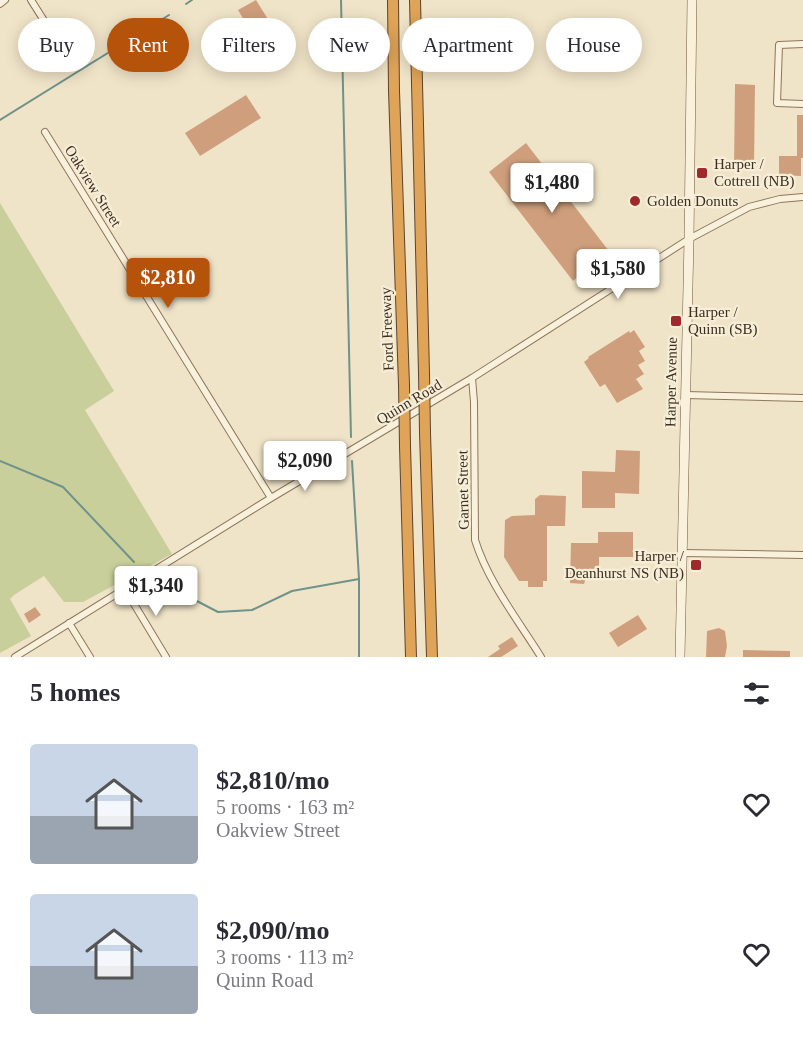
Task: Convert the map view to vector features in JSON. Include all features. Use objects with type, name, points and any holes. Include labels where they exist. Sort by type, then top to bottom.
[{"type":"highway","name":"Ford Freeway","points":[[392,0],[411,657]]},
{"type":"highway","points":[[415,0],[432,657]]},
{"type":"main road","name":"Harper Avenue","points":[[680,657],[692,0]]},
{"type":"street","points":[[0,4],[5,0]]},
{"type":"street","points":[[31,0],[43,18]]},
{"type":"street","points":[[803,44],[778,45],[777,103],[803,104]]},
{"type":"street","name":"Oakview Street","points":[[45,132],[271,498]]},
{"type":"street","name":"Quinn Road","points":[[15,657],[271,498],[472,378],[689,239],[749,207],[780,199],[803,197]]},
{"type":"street","name":"Garnet Street","points":[[472,378],[475,540],[492,578],[541,657]]},
{"type":"street","points":[[686,395],[803,398]]},
{"type":"street","points":[[682,552],[803,555]]},
{"type":"street","points":[[125,589],[166,657]]},
{"type":"street","points":[[69,623],[90,657]]},
{"type":"green space","points":[[0,203],[114,391],[85,410],[172,554],[83,602],[64,602],[44,576],[10,599],[31,636],[0,653]]},
{"type":"building","points":[[256,0],[267,18],[243,18],[238,10]]},
{"type":"building","points":[[735,84],[755,85],[754,169],[734,169]]},
{"type":"building","points":[[246,95],[261,118],[200,156],[185,133]]},
{"type":"building","points":[[797,115],[803,115],[801,176],[779,175],[779,156],[797,156]]},
{"type":"building","points":[[526,143],[615,259],[586,281],[581,274],[573,281],[489,172]]},
{"type":"building","points":[[634,330],[645,347],[639,351],[645,361],[638,365],[644,374],[636,379],[643,389],[617,403],[605,384],[600,387],[584,362],[588,357]]},
{"type":"building","points":[[616,450],[640,451],[639,494],[615,493],[615,508],[582,508],[582,471],[615,472]]},
{"type":"building","points":[[540,495],[566,496],[565,526],[547,526],[547,581],[543,581],[543,587],[528,587],[528,581],[519,581],[504,557],[505,520],[512,516],[535,515],[535,499]]},
{"type":"building","points":[[598,532],[633,532],[633,557],[599,557],[599,578],[586,578],[584,584],[570,583],[571,543],[598,543]]},
{"type":"building","points":[[35,607],[41,615],[29,623],[24,614]]},
{"type":"building","points":[[638,615],[647,629],[618,647],[609,633]]},
{"type":"building","points":[[719,628],[725,631],[727,646],[725,657],[706,657],[707,631]]},
{"type":"building","points":[[512,637],[518,646],[501,657],[488,657],[500,649],[498,646]]},
{"type":"building","points":[[743,650],[790,651],[790,657],[743,657]]},
{"type":"waterway","points":[[186,4],[192,0]]},
{"type":"waterway","points":[[341,0],[351,437]]},
{"type":"waterway","points":[[0,120],[169,15]]},
{"type":"waterway","points":[[0,461],[63,487],[134,562]]},
{"type":"waterway","points":[[352,461],[359,579],[359,657]]},
{"type":"waterway","points":[[168,586],[218,612],[252,610],[292,591],[359,579]]},
{"type":"place","name":"Harper / Cottrell (NB)","points":[[702,173]]},
{"type":"place","name":"Golden Donuts","points":[[635,201]]},
{"type":"place","name":"Harper / Quinn (SB)","points":[[676,321]]},
{"type":"place","name":"Harper / Deanhurst NS (NB)","points":[[696,565]]}]
